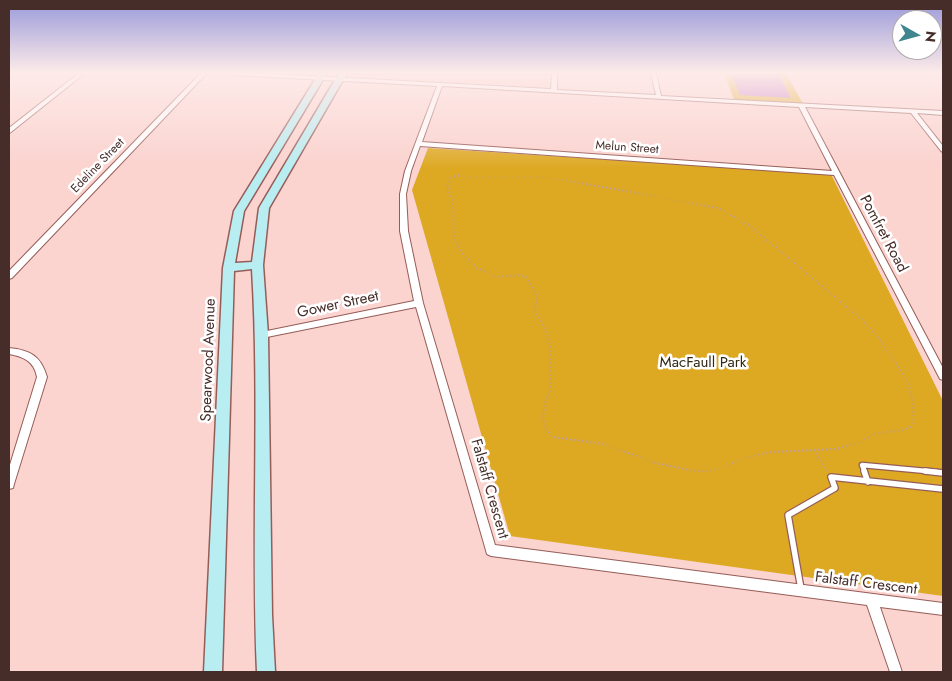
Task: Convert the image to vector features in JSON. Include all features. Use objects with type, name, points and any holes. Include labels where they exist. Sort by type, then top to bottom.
[{"type":"main road","name":"Spearwood Avenue","points":[[213,672],[229,268],[239,211],[303,105]]},
{"type":"main road","points":[[266,672],[263,615],[262,335],[257,264],[264,208],[324,105]]},
{"type":"main road","points":[[229,268],[257,264]]},
{"type":"street","points":[[9,132],[43,105]]},
{"type":"street","name":"Edeline Street","points":[[9,276],[173,105]]},
{"type":"street","name":"Falstaff Crescent","points":[[432,105],[403,194],[404,231],[419,303],[491,550],[943,609]]},
{"type":"street","points":[[797,105],[943,113]]},
{"type":"street","name":"Pomfret Road","points":[[801,105],[943,376]]},
{"type":"street","points":[[913,112],[943,150]]},
{"type":"street","name":"Melun Street","points":[[418,144],[835,173]]},
{"type":"street","name":"Gower Street","points":[[262,335],[419,303]]},
{"type":"street","points":[[9,351],[27,354],[34,359],[41,367],[42,378],[9,484]]},
{"type":"street","points":[[871,599],[896,672]]},
{"type":"lane","points":[[868,482],[862,464],[943,473]]},
{"type":"lane","points":[[801,590],[788,515],[834,488],[831,477],[943,489]]},
{"type":"path","points":[[460,175],[535,175],[718,208],[749,224],[859,317],[879,338],[894,359],[911,392],[914,419],[910,427],[904,430],[874,434],[863,441],[836,449],[814,450],[772,452],[737,460],[728,466],[694,471],[641,458],[603,444],[553,437],[546,430],[543,417],[550,389],[550,346],[547,334],[535,310],[536,296],[526,277],[521,275],[498,277],[488,274],[477,268],[462,253],[454,237],[452,203],[447,186],[448,182],[454,176],[460,175]]},
{"type":"path","points":[[814,450],[831,477]]},
{"type":"green space","name":"MacFaull Park","points":[[428,148],[831,174],[943,401],[943,596],[510,536],[412,190]]}]
